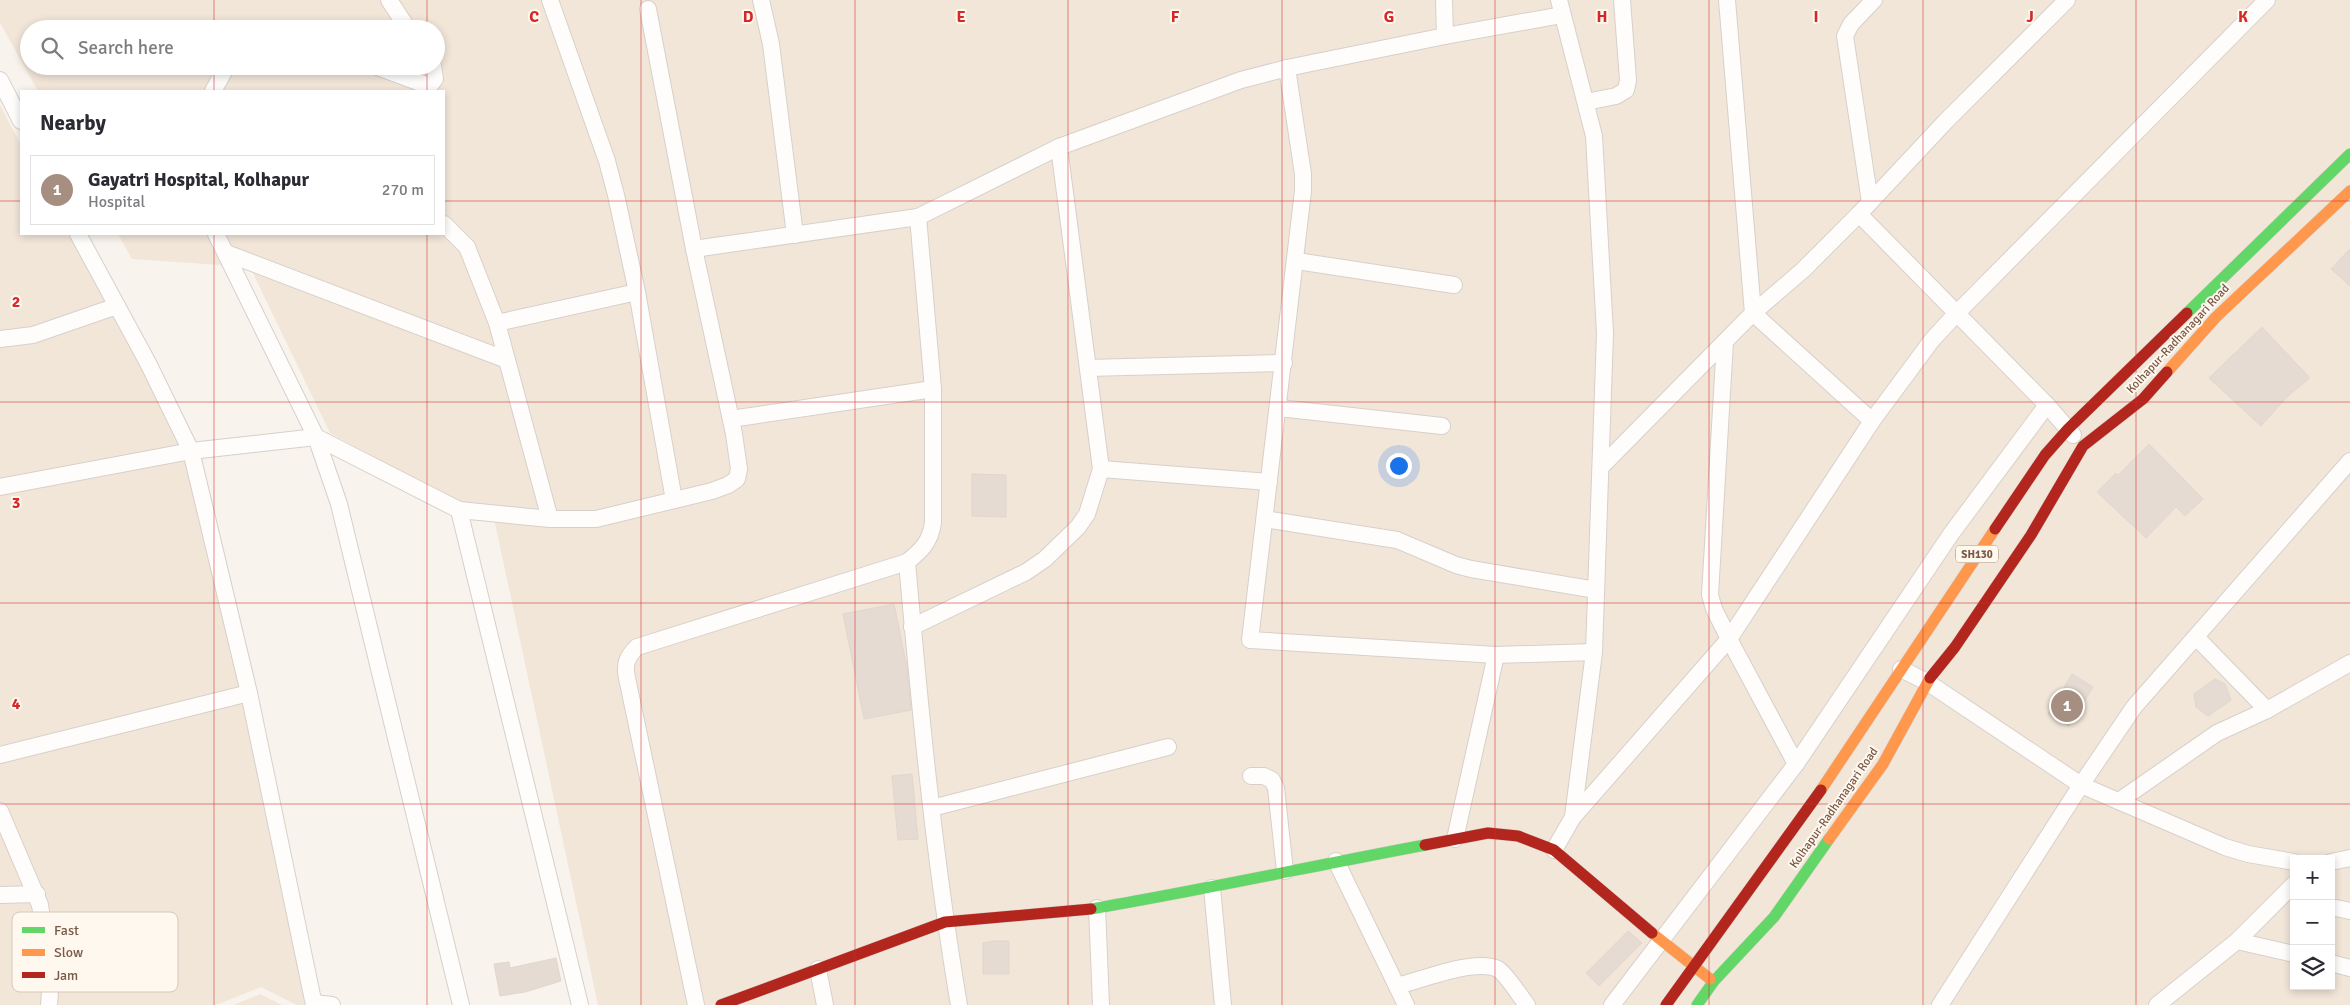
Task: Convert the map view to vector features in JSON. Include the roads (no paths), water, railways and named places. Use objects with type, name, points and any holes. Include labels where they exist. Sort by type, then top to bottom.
[{"type":"main road","name":"SH130","points":[[1666,1005],[1833,773],[2045,455],[2068,429],[2350,154]]},
{"type":"main road","name":"Kolhapur-Radhanagari Road","points":[[1697,1005],[1714,981],[1780,909],[1883,764],[1927,682],[1956,648],[2031,535],[2083,446],[2143,398],[2216,317],[2350,191]]},
{"type":"main road","points":[[722,1005],[945,922],[1097,908],[1212,888],[1336,861],[1488,833],[1518,836],[1554,850],[1660,940],[1714,981]]},
{"type":"street","points":[[390,0],[402,20]]},
{"type":"street","points":[[550,0],[607,161],[637,292],[674,500]]},
{"type":"street","points":[[761,0],[771,44],[795,235]]},
{"type":"street","points":[[1444,0],[1446,36]]},
{"type":"street","points":[[1586,102],[1616,96],[1626,90],[1628,80],[1622,0]]},
{"type":"street","points":[[1726,0],[1753,313],[1872,421]]},
{"type":"street","points":[[1874,0],[1850,24],[1845,36],[1864,208],[1956,314],[2047,405],[2083,446]]},
{"type":"street","points":[[1602,466],[1753,313],[1803,270],[1945,122],[2067,0]]},
{"type":"street","points":[[1554,850],[1573,817],[1728,639],[1872,421],[1932,340],[2267,0]]},
{"type":"street","points":[[694,249],[918,217],[1059,147],[1241,80],[1287,68],[1446,36],[1560,8],[1594,136],[1605,333],[1602,466],[1594,652],[1573,817]]},
{"type":"street","points":[[0,487],[191,452],[316,437],[459,510],[550,519],[596,519],[720,488],[737,478],[739,469],[731,419],[694,249],[648,10]]},
{"type":"street","points":[[1287,68],[1303,174],[1296,261],[1250,640],[1496,655],[1594,652]]},
{"type":"street","points":[[213,90],[222,75]]},
{"type":"street","points":[[399,75],[426,85],[431,84],[435,79],[434,75]]},
{"type":"street","points":[[0,80],[20,119]]},
{"type":"street","points":[[912,627],[1026,572],[1045,559],[1078,527],[1087,514],[1101,469],[1059,147]]},
{"type":"street","points":[[696,1005],[627,678],[625,667],[628,656],[637,647],[907,562],[924,549],[931,537],[933,523],[933,389],[918,217]]},
{"type":"street","points":[[445,225],[467,247],[497,324],[550,519]]},
{"type":"street","points":[[79,235],[148,363],[191,452],[249,693],[314,1004],[332,1005]]},
{"type":"street","points":[[217,235],[316,437],[339,504],[461,1005]]},
{"type":"street","points":[[226,252],[508,360]]},
{"type":"street","points":[[1296,261],[1454,286]]},
{"type":"street","points":[[497,324],[637,292]]},
{"type":"street","points":[[0,339],[33,335],[118,306]]},
{"type":"street","points":[[1725,342],[1710,595],[1714,609],[1728,639],[1796,764]]},
{"type":"street","points":[[1088,368],[1284,363]]},
{"type":"street","points":[[731,419],[933,389]]},
{"type":"street","points":[[1612,1005],[1796,764],[1952,534],[2047,405]]},
{"type":"street","points":[[1279,408],[1442,426]]},
{"type":"street","points":[[1940,1005],[2081,785],[2134,707],[2350,461]]},
{"type":"street","points":[[1101,469],[1269,482]]},
{"type":"street","points":[[459,510],[580,1005]]},
{"type":"street","points":[[1265,519],[1397,540],[1456,565],[1596,590]]},
{"type":"street","points":[[907,562],[912,627],[945,922],[959,1005]]},
{"type":"street","points":[[2196,637],[2267,710]]},
{"type":"street","points":[[1455,839],[1496,655]]},
{"type":"street","points":[[2119,801],[2199,743],[2238,722],[2267,710],[2350,663]]},
{"type":"street","points":[[1901,669],[1927,682],[2081,785],[2225,847],[2290,861]]},
{"type":"street","points":[[0,755],[249,693]]},
{"type":"street","points":[[932,808],[1168,747]]},
{"type":"street","points":[[1252,776],[1264,776],[1272,780],[1276,788],[1286,871]]},
{"type":"street","points":[[0,811],[37,894],[40,912]]},
{"type":"street","points":[[2335,861],[2350,858]]},
{"type":"street","points":[[1336,861],[1406,1005]]},
{"type":"street","points":[[1212,888],[1223,1005]]},
{"type":"street","points":[[2157,1005],[2290,893]]},
{"type":"street","points":[[0,895],[37,894]]},
{"type":"street","points":[[1097,908],[1101,1005]]},
{"type":"street","points":[[2335,908],[2350,912]]},
{"type":"street","points":[[2236,940],[2290,953]]},
{"type":"street","points":[[2335,964],[2350,968]]},
{"type":"street","points":[[1397,986],[1472,966],[1487,966],[1500,970],[1527,1005]]},
{"type":"street","points":[[818,969],[825,1005]]},
{"type":"street","points":[[49,1005],[50,992]]},
{"type":"place","name":"Gayatri Hospital, Kolhapur","points":[[2067,706]]}]
